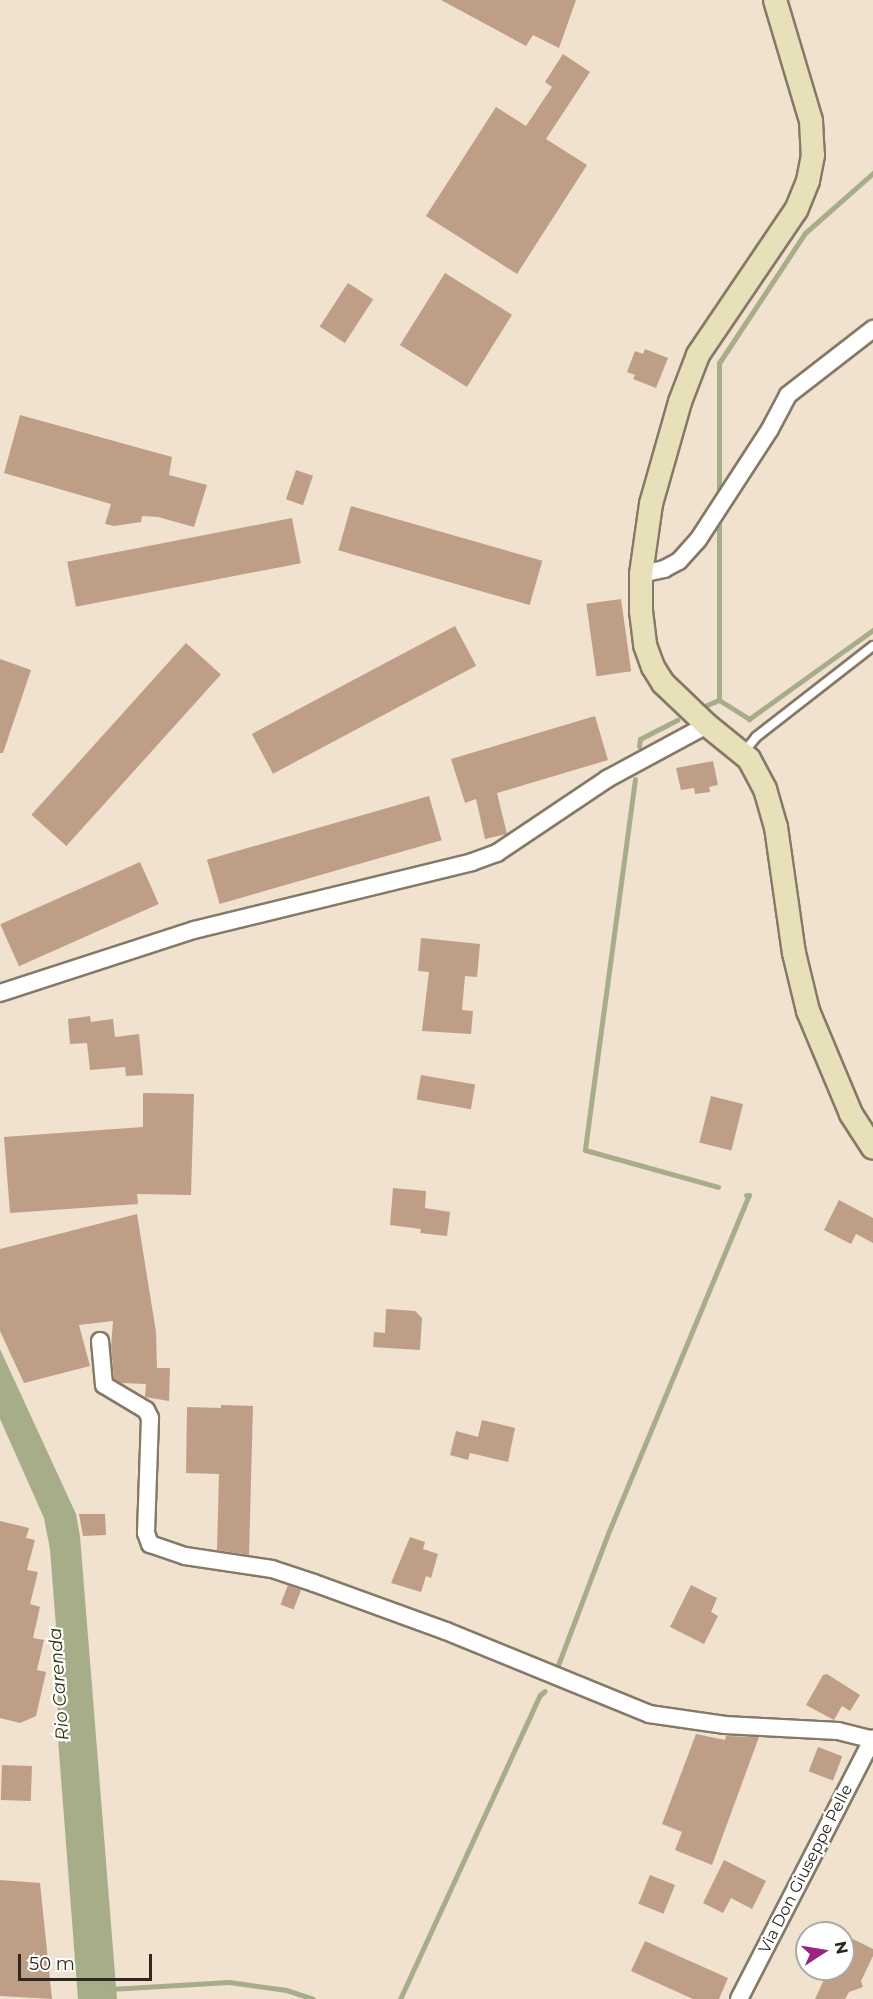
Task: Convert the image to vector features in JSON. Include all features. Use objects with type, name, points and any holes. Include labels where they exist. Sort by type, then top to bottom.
[{"type":"main road","points":[[776,0],[811,121],[813,155],[808,181],[796,210],[698,355],[681,402],[651,504],[641,574],[645,645],[653,667],[663,683],[707,725],[749,759],[765,789],[776,827],[794,953],[808,1011],[851,1114],[873,1148]]},
{"type":"street","points":[[641,574],[664,569],[678,561],[698,540],[770,429],[788,395],[873,329]]},
{"type":"street","points":[[0,993],[194,930],[472,862],[497,853],[607,779],[707,725]]},
{"type":"street","points":[[100,1341],[104,1385],[146,1410],[150,1418],[146,1533],[150,1544],[185,1556],[272,1569],[314,1583],[446,1631],[648,1714],[724,1725],[838,1731],[873,1739]]},
{"type":"street","name":"Via Don Giuseppe Pelle","points":[[739,1999],[873,1739]]},
{"type":"lane","points":[[743,753],[756,737],[873,646]]},
{"type":"water","points":[[0,1349],[76,1514],[80,1536],[117,1999],[78,1999],[58,1739],[57,1640],[50,1549],[44,1518],[0,1419]]},
{"type":"building","points":[[441,0],[576,0],[559,48],[533,35],[526,46]]},
{"type":"building","points":[[563,54],[590,72],[546,139],[587,165],[517,274],[426,216],[496,107],[526,126],[552,87],[545,82]]},
{"type":"building","points":[[445,273],[512,315],[467,387],[400,345]]},
{"type":"building","points":[[348,283],[373,299],[345,343],[320,327]]},
{"type":"building","points":[[645,349],[668,358],[656,388],[633,379],[635,375],[627,372],[635,351],[643,354]]},
{"type":"building","points":[[20,415],[172,457],[169,475],[207,485],[194,527],[158,517],[142,516],[141,522],[114,526],[105,524],[111,504],[4,473]]},
{"type":"building","points":[[296,470],[313,476],[303,505],[286,499]]},
{"type":"building","points":[[351,506],[542,561],[530,605],[338,550]]},
{"type":"building","points":[[292,518],[301,563],[76,607],[67,562]]},
{"type":"building","points":[[621,599],[631,671],[597,676],[586,604]]},
{"type":"building","points":[[455,626],[476,666],[273,774],[252,734]]},
{"type":"building","points":[[186,643],[221,674],[66,846],[31,815]]},
{"type":"building","points":[[0,659],[31,670],[3,753],[0,753]]},
{"type":"building","points":[[595,716],[608,760],[497,793],[507,834],[485,839],[476,799],[465,803],[451,759]]},
{"type":"building","points":[[713,761],[718,785],[709,787],[710,792],[695,794],[694,788],[681,790],[676,768]]},
{"type":"building","points":[[429,796],[442,840],[220,904],[207,860]]},
{"type":"building","points":[[140,862],[159,904],[19,966],[0,924]]},
{"type":"building","points":[[421,938],[480,944],[477,977],[465,976],[462,1010],[473,1011],[471,1034],[422,1031],[429,972],[418,971]]},
{"type":"building","points":[[90,1016],[91,1022],[113,1019],[115,1037],[139,1034],[143,1075],[126,1076],[125,1067],[90,1070],[87,1043],[70,1044],[68,1019]]},
{"type":"building","points":[[421,1075],[475,1085],[471,1109],[417,1100]]},
{"type":"building","points":[[143,1093],[194,1094],[191,1195],[137,1194],[138,1204],[10,1213],[4,1137],[143,1127]]},
{"type":"building","points":[[711,1096],[743,1104],[731,1151],[699,1143]]},
{"type":"building","points":[[393,1188],[426,1191],[425,1208],[450,1212],[447,1236],[420,1233],[421,1229],[390,1225]]},
{"type":"building","points":[[839,1200],[873,1218],[873,1243],[856,1234],[851,1244],[824,1230]]},
{"type":"building","points":[[137,1214],[156,1332],[157,1368],[170,1368],[169,1401],[145,1397],[146,1384],[121,1383],[114,1379],[111,1347],[113,1321],[79,1325],[90,1366],[24,1383],[0,1331],[0,1249]]},
{"type":"building","points":[[386,1309],[415,1311],[422,1318],[420,1350],[373,1347],[374,1332],[385,1333]]},
{"type":"building","points":[[221,1405],[253,1406],[249,1555],[217,1550],[219,1474],[186,1473],[187,1407],[221,1408]]},
{"type":"building","points":[[482,1420],[515,1428],[508,1462],[470,1453],[468,1460],[450,1455],[456,1431],[478,1437]]},
{"type":"building","points":[[79,1514],[105,1514],[106,1535],[83,1536]]},
{"type":"building","points":[[0,1521],[29,1528],[26,1538],[35,1540],[27,1570],[38,1572],[30,1604],[40,1607],[33,1638],[44,1640],[37,1670],[46,1672],[36,1716],[20,1723],[0,1718]]},
{"type":"building","points":[[410,1537],[425,1542],[423,1549],[438,1554],[431,1578],[426,1576],[421,1592],[391,1583]]},
{"type":"building","points":[[288,1585],[301,1590],[294,1610],[280,1605]]},
{"type":"building","points":[[691,1585],[717,1598],[711,1612],[718,1616],[704,1644],[670,1627]]},
{"type":"building","points":[[827,1674],[860,1695],[850,1711],[842,1706],[834,1720],[806,1705],[823,1675]]},
{"type":"building","points":[[696,1734],[725,1740],[726,1736],[759,1737],[712,1865],[675,1850],[682,1832],[662,1824]]},
{"type":"building","points":[[818,1747],[842,1756],[833,1781],[809,1771]]},
{"type":"building","points":[[2,1765],[32,1766],[31,1801],[1,1800]]},
{"type":"building","points":[[724,1860],[766,1881],[752,1909],[731,1898],[723,1913],[703,1903]]},
{"type":"building","points":[[650,1875],[675,1885],[663,1914],[638,1904]]},
{"type":"building","points":[[0,1880],[40,1883],[52,1999],[0,1996]]},
{"type":"building","points":[[855,1940],[873,1949],[873,1956],[861,1981],[863,1987],[849,1992],[845,1999],[815,1999],[823,1981],[855,1981]]},
{"type":"building","points":[[645,1941],[728,1978],[719,1999],[693,1999],[631,1971]]},
{"type":"waterway","points":[[719,498],[719,363],[805,233],[873,173]]},
{"type":"waterway","points":[[719,516],[719,700]]},
{"type":"waterway","points":[[719,700],[749,719],[873,630]]},
{"type":"waterway","name":"Rio Carenda","points":[[707,705],[719,700]]},
{"type":"waterway","name":"Rio Carenda","points":[[639,746],[640,739],[677,720]]},
{"type":"waterway","points":[[635,779],[585,1150],[718,1187]]},
{"type":"waterway","points":[[558,1665],[609,1531],[749,1195],[746,1195]]},
{"type":"waterway","points":[[400,1999],[540,1695],[545,1691]]},
{"type":"waterway","points":[[110,1989],[229,1982],[286,1990],[313,1999]]}]
